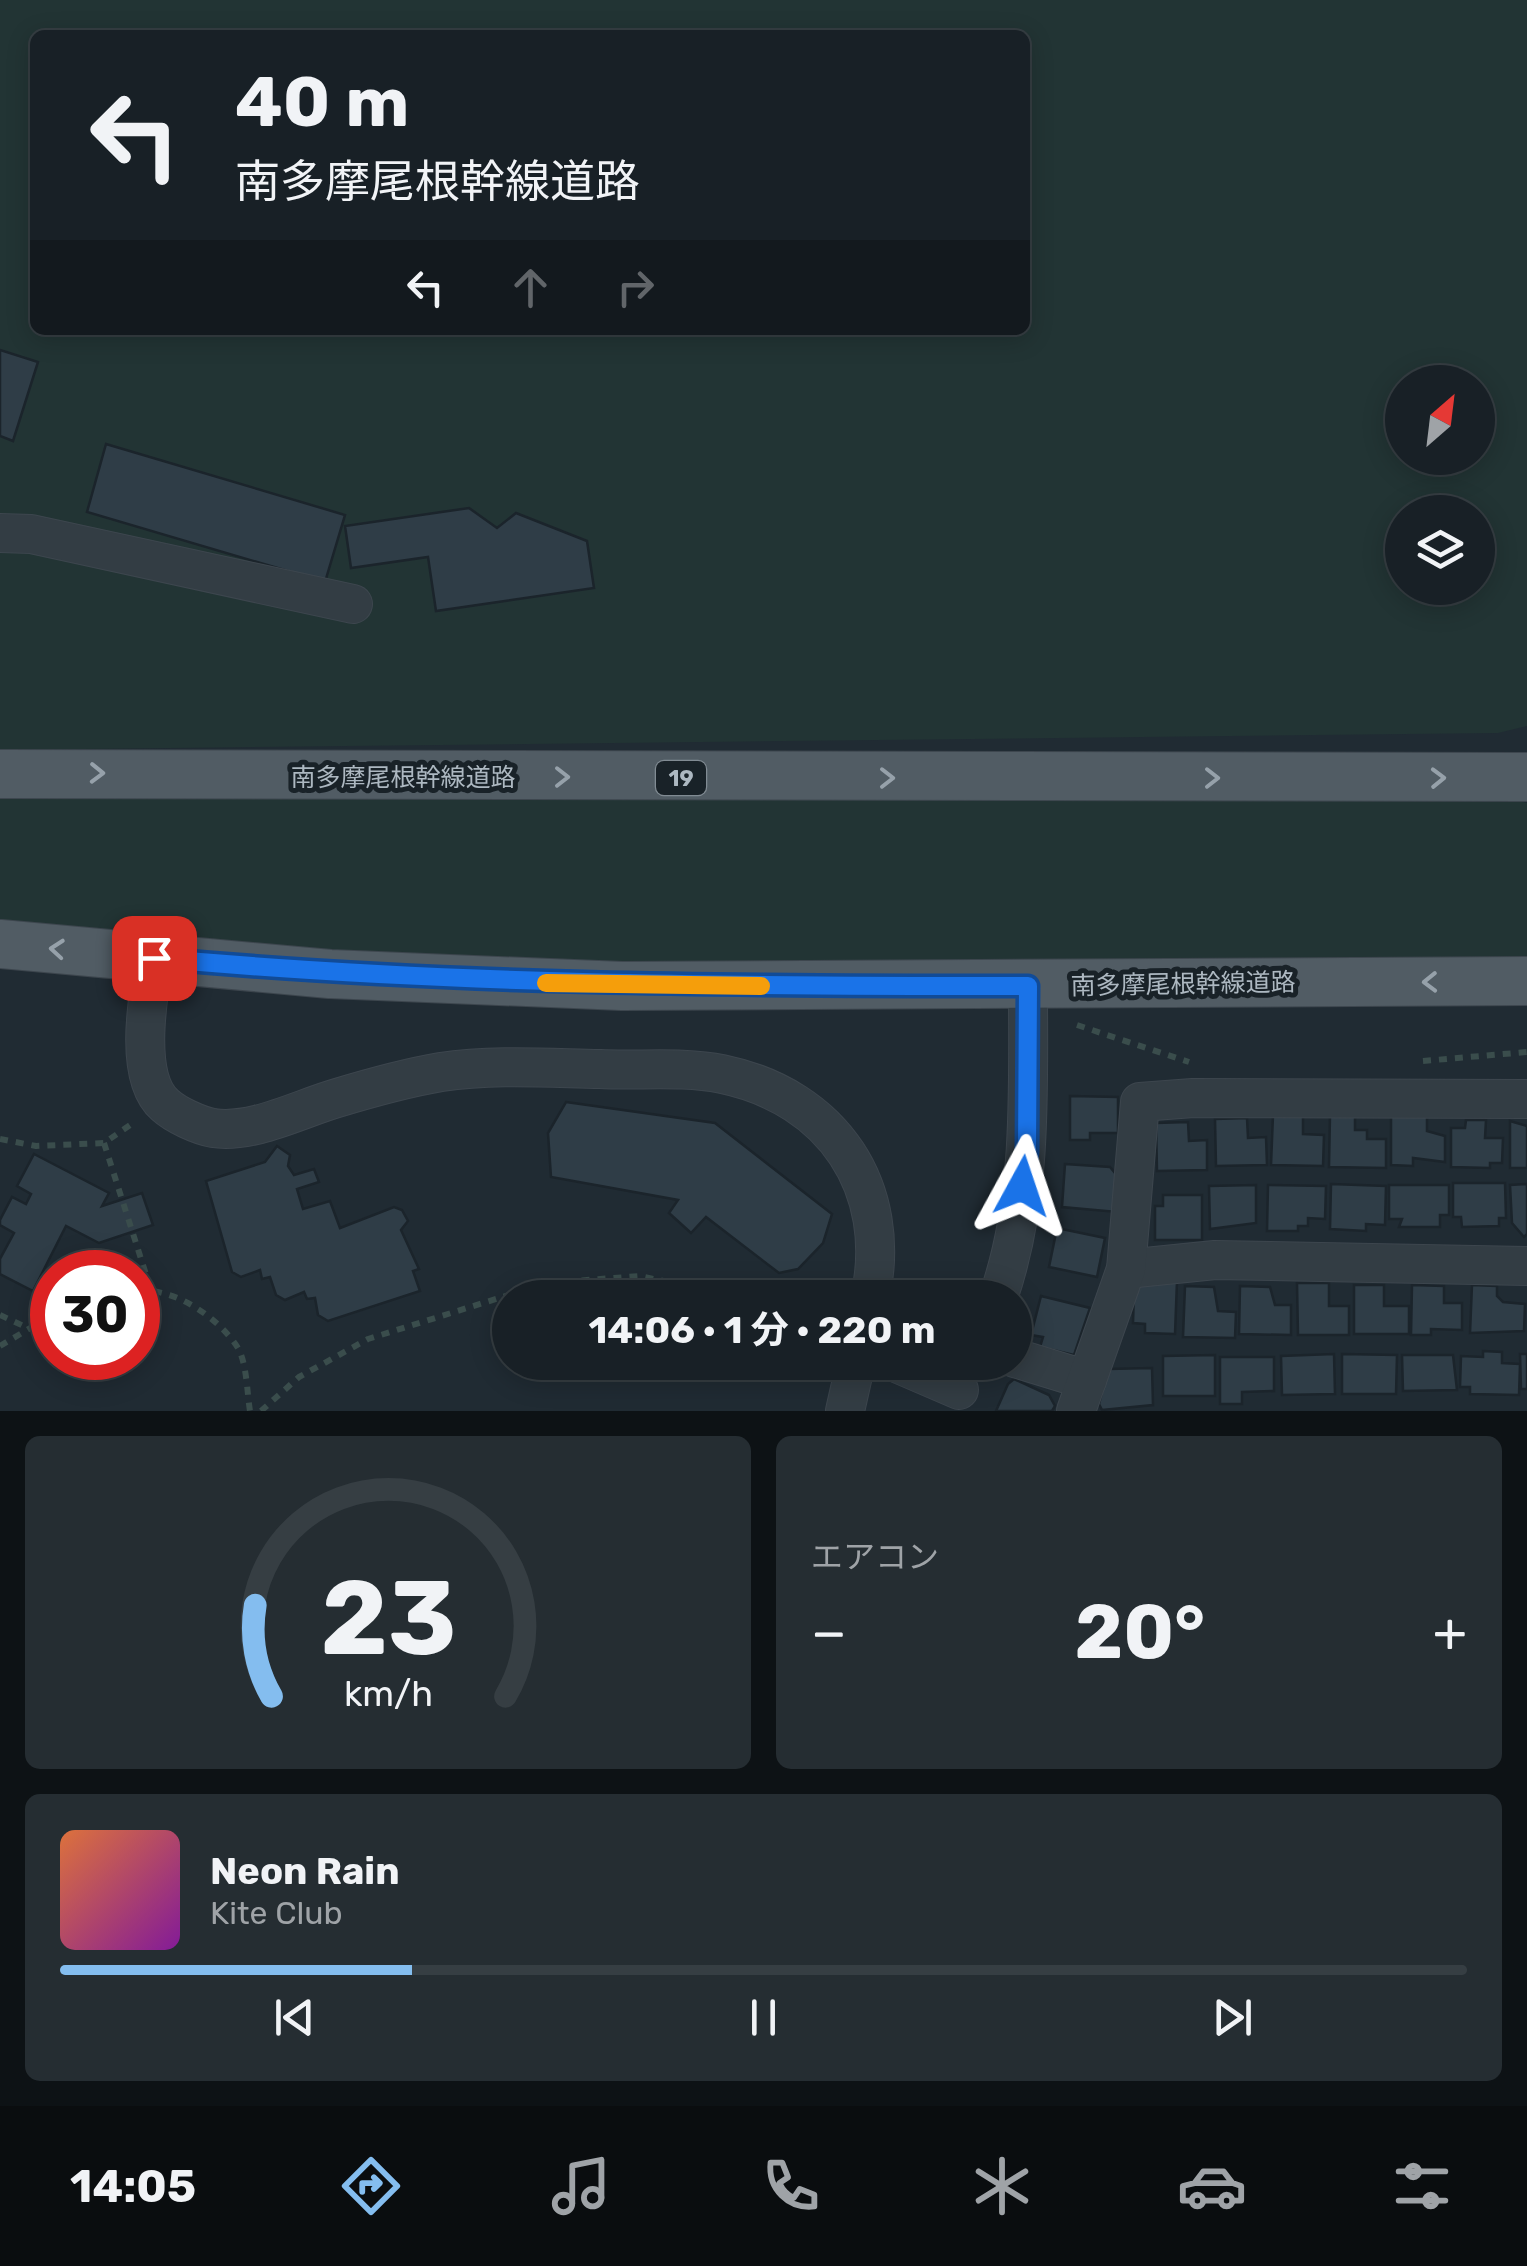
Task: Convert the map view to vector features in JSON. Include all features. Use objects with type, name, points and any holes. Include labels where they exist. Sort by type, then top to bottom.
[{"type":"main road","name":"南多摩尾根幹線道路","points":[[0,774],[1523,778]]},
{"type":"main road","name":"南多摩尾根幹線道路","points":[[0,944],[330,974],[622,986],[1527,981]]},
{"type":"street","points":[[0,533],[31,534],[353,604]]},
{"type":"street","points":[[154,958],[145,1063],[162,1103],[212,1128],[242,1128],[342,1096],[442,1072],[528,1067],[720,1074],[772,1090],[829,1129],[855,1164],[873,1202],[878,1260],[874,1280]]},
{"type":"street","points":[[1004,1280],[1014,1253],[1027,1152],[1028,986]]},
{"type":"street","points":[[1032,1368],[1082,1396],[1126,1269],[1140,1102],[1527,1099]]},
{"type":"street","points":[[1126,1269],[1215,1260],[1527,1266]]},
{"type":"street","points":[[845,1411],[852,1380]]},
{"type":"path","points":[[1072,1024],[1200,1065]]},
{"type":"path","points":[[0,1139],[36,1146],[104,1142],[138,1250]]},
{"type":"path","points":[[587,1280],[640,1276],[659,1280]]},
{"type":"path","points":[[160,1294],[210,1315],[240,1350],[250,1411]]},
{"type":"path","points":[[261,1411],[299,1377],[368,1339],[492,1300]]},
{"type":"path","points":[[0,1315],[29,1329]]},
{"type":"path","points":[[0,1346],[29,1329]]},
{"type":"shaded area","points":[[0,0],[1527,0],[1527,726],[1498,733],[0,750]]},
{"type":"shaded area","points":[[0,789],[1516,801],[1527,803],[1527,964],[612,970],[0,930]]},
{"type":"building","points":[[0,350],[38,362],[13,441],[0,436]]},
{"type":"building","points":[[106,444],[345,515],[325,582],[87,512]]},
{"type":"building","points":[[469,508],[497,528],[516,513],[587,541],[594,588],[436,611],[428,557],[351,568],[345,526]]},
{"type":"building","points":[[1070,1096],[1118,1097],[1118,1133],[1090,1133],[1090,1140],[1070,1140]]},
{"type":"building","points":[[566,1102],[715,1123],[832,1214],[823,1243],[798,1269],[779,1273],[706,1217],[691,1233],[669,1213],[678,1200],[551,1177],[548,1133]]},
{"type":"building","points":[[1273,1115],[1303,1116],[1303,1134],[1324,1135],[1323,1166],[1271,1165]]},
{"type":"building","points":[[1330,1115],[1355,1116],[1355,1130],[1367,1130],[1367,1139],[1386,1139],[1386,1168],[1329,1167]]},
{"type":"building","points":[[1391,1115],[1427,1116],[1427,1131],[1445,1136],[1445,1162],[1413,1158],[1413,1166],[1391,1165]]},
{"type":"building","points":[[1247,1118],[1248,1138],[1266,1137],[1267,1165],[1216,1166],[1215,1119]]},
{"type":"building","points":[[1466,1120],[1486,1120],[1485,1138],[1503,1138],[1502,1163],[1490,1163],[1490,1168],[1451,1167],[1451,1128],[1465,1128]]},
{"type":"building","points":[[1510,1121],[1527,1126],[1527,1168],[1510,1168]]},
{"type":"building","points":[[1188,1122],[1189,1141],[1207,1140],[1207,1170],[1157,1171],[1156,1123]]},
{"type":"building","points":[[277,1146],[290,1155],[288,1166],[294,1175],[314,1169],[319,1182],[297,1189],[303,1209],[330,1201],[340,1228],[394,1207],[402,1210],[408,1221],[401,1230],[419,1269],[413,1271],[420,1291],[328,1321],[318,1315],[315,1298],[307,1299],[304,1292],[285,1300],[276,1295],[270,1277],[262,1279],[260,1270],[241,1277],[232,1272],[206,1181],[265,1162]]},
{"type":"building","points":[[34,1154],[109,1193],[102,1206],[142,1193],[153,1225],[99,1243],[66,1226],[54,1250],[30,1250],[30,1289],[0,1274],[0,1259],[14,1233],[0,1225],[0,1220],[12,1197],[26,1204],[31,1194],[17,1186]]},
{"type":"building","points":[[1065,1164],[1110,1167],[1119,1178],[1117,1212],[1062,1207]]},
{"type":"building","points":[[1453,1183],[1505,1183],[1506,1218],[1499,1218],[1499,1226],[1462,1227],[1461,1217],[1453,1217]]},
{"type":"building","points":[[1331,1184],[1386,1186],[1385,1225],[1366,1224],[1366,1231],[1330,1229]]},
{"type":"building","points":[[1527,1184],[1524,1237],[1512,1223],[1510,1185]]},
{"type":"building","points":[[1256,1185],[1256,1223],[1210,1229],[1209,1186]]},
{"type":"building","points":[[1268,1185],[1326,1186],[1325,1219],[1308,1218],[1308,1226],[1298,1226],[1298,1231],[1267,1231]]},
{"type":"building","points":[[1389,1185],[1449,1185],[1449,1215],[1440,1215],[1440,1227],[1399,1227],[1402,1219],[1389,1219]]},
{"type":"building","points":[[1163,1195],[1202,1195],[1202,1240],[1155,1240],[1155,1206],[1163,1206]]},
{"type":"building","points":[[1057,1228],[1105,1238],[1097,1277],[1049,1267]]},
{"type":"building","points":[[1143,1280],[1177,1281],[1175,1334],[1145,1333],[1145,1324],[1133,1323],[1134,1291]]},
{"type":"building","points":[[1297,1283],[1329,1283],[1329,1306],[1349,1306],[1349,1335],[1298,1335]]},
{"type":"building","points":[[1354,1285],[1384,1285],[1384,1306],[1409,1306],[1409,1334],[1354,1334]]},
{"type":"building","points":[[1412,1285],[1444,1286],[1444,1303],[1462,1303],[1462,1330],[1431,1329],[1431,1335],[1411,1335]]},
{"type":"building","points":[[1472,1285],[1497,1286],[1497,1296],[1503,1302],[1525,1304],[1524,1331],[1470,1333]]},
{"type":"building","points":[[1185,1286],[1214,1287],[1218,1311],[1236,1312],[1235,1338],[1183,1337]]},
{"type":"building","points":[[1240,1286],[1270,1287],[1275,1305],[1291,1305],[1291,1335],[1239,1334]]},
{"type":"building","points":[[1041,1296],[1090,1308],[1074,1355],[1040,1347],[1043,1337],[1032,1335]]},
{"type":"building","points":[[1483,1351],[1502,1352],[1502,1363],[1520,1364],[1519,1395],[1470,1394],[1470,1387],[1460,1387],[1461,1356],[1483,1357]]},
{"type":"building","points":[[1334,1354],[1335,1394],[1282,1395],[1281,1356]]},
{"type":"building","points":[[1342,1354],[1397,1355],[1396,1394],[1342,1394]]},
{"type":"building","points":[[1520,1354],[1527,1354],[1527,1389],[1521,1389]]},
{"type":"building","points":[[1215,1355],[1215,1396],[1163,1396],[1163,1356]]},
{"type":"building","points":[[1402,1355],[1453,1355],[1457,1390],[1403,1391]]},
{"type":"building","points":[[1220,1357],[1274,1357],[1274,1391],[1242,1392],[1242,1404],[1220,1404]]},
{"type":"building","points":[[1152,1368],[1153,1405],[1102,1410],[1099,1404],[1108,1369]]},
{"type":"building","points":[[1016,1380],[1049,1395],[1055,1406],[1052,1411],[996,1411],[1008,1384]]},
{"type":"slow traffic","points":[[546,983],[761,986]]},
{"type":"route","points":[[154,958],[330,974],[622,986],[1028,986],[1027,1152],[1022,1186]]}]
